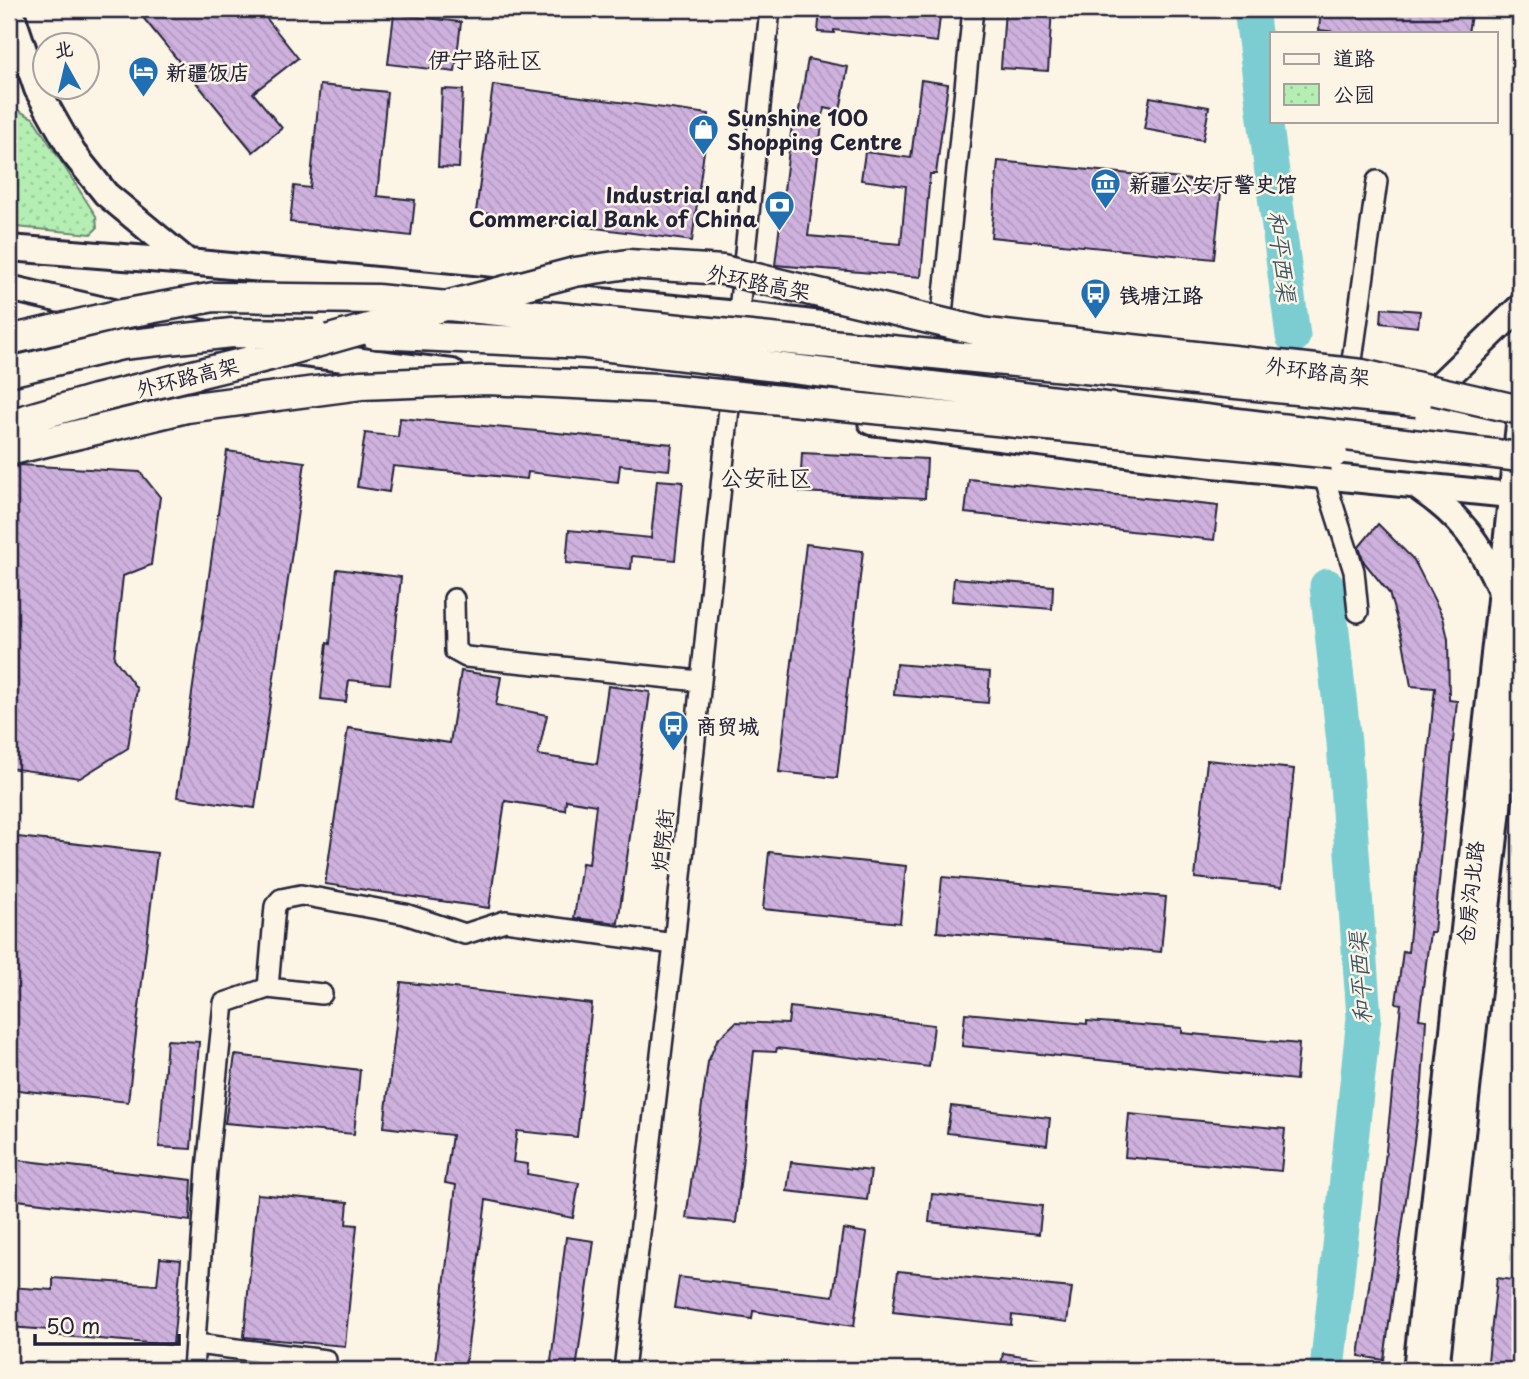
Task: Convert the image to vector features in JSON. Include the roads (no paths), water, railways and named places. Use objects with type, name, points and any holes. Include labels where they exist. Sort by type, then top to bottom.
[{"type":"highway","name":"外环路高架","points":[[9,424],[575,272],[628,264],[723,270],[987,333],[1362,374],[1520,413]]},
{"type":"highway","points":[[9,340],[117,315],[214,297],[377,299],[1520,413]]},
{"type":"highway","points":[[9,372],[122,345],[232,333],[397,334],[585,344],[1520,457]]},
{"type":"highway","name":"外环路高架","points":[[9,451],[187,408],[360,385],[488,380],[659,388],[1422,462],[1520,464]]},
{"type":"main road","points":[[10,9],[37,89],[73,153],[106,194],[188,262]]},
{"type":"main road","points":[[9,248],[188,262],[737,314],[939,339],[1520,398]]},
{"type":"main road","points":[[9,288],[296,355],[729,404],[1324,477],[1516,495]]},
{"type":"main road","points":[[1433,391],[1520,307]]},
{"type":"main road","name":"仓房沟北路","points":[[1416,1370],[1501,590],[1516,495],[1520,413]]},
{"type":"main road","points":[[1416,486],[1450,510],[1485,555],[1501,590]]},
{"type":"main road","name":"仓房沟北路","points":[[1436,1370],[1520,610]]},
{"type":"street","name":"炉院街","points":[[624,1370],[674,944],[770,9]]},
{"type":"street","points":[[939,339],[973,9]]},
{"type":"street","points":[[1349,382],[1377,181]]},
{"type":"street","points":[[1324,477],[1354,571],[1358,612]]},
{"type":"street","points":[[454,599],[454,651],[466,657],[699,681]]},
{"type":"street","points":[[268,988],[275,906],[281,899],[301,895],[405,914],[466,934],[505,921],[674,944]]},
{"type":"street","points":[[193,1370],[207,1169],[224,1003],[268,988],[322,994]]},
{"type":"street","points":[[196,1344],[326,1360]]},
{"type":"waterway","name":"和平西渠","points":[[1251,9],[1293,336]]},
{"type":"waterway","name":"和平西渠","points":[[1327,586],[1344,743],[1364,1017],[1327,1370]]},
{"type":"place","name":"新疆饭店","points":[[143,98]]},
{"type":"place","name":"Sunshine 100 Shopping Centre","points":[[704,156]]},
{"type":"place","name":"新疆公安厅警史馆","points":[[1106,210]]},
{"type":"place","name":"Industrial and Commercial Bank of China","points":[[780,233]]},
{"type":"place","name":"钱塘江路","points":[[1096,321]]},
{"type":"place","name":"商贸城","points":[[673,752]]},
{"type":"district","name":"伊宁路社区","points":[[485,58]]},
{"type":"district","name":"公安社区","points":[[766,476]]}]
